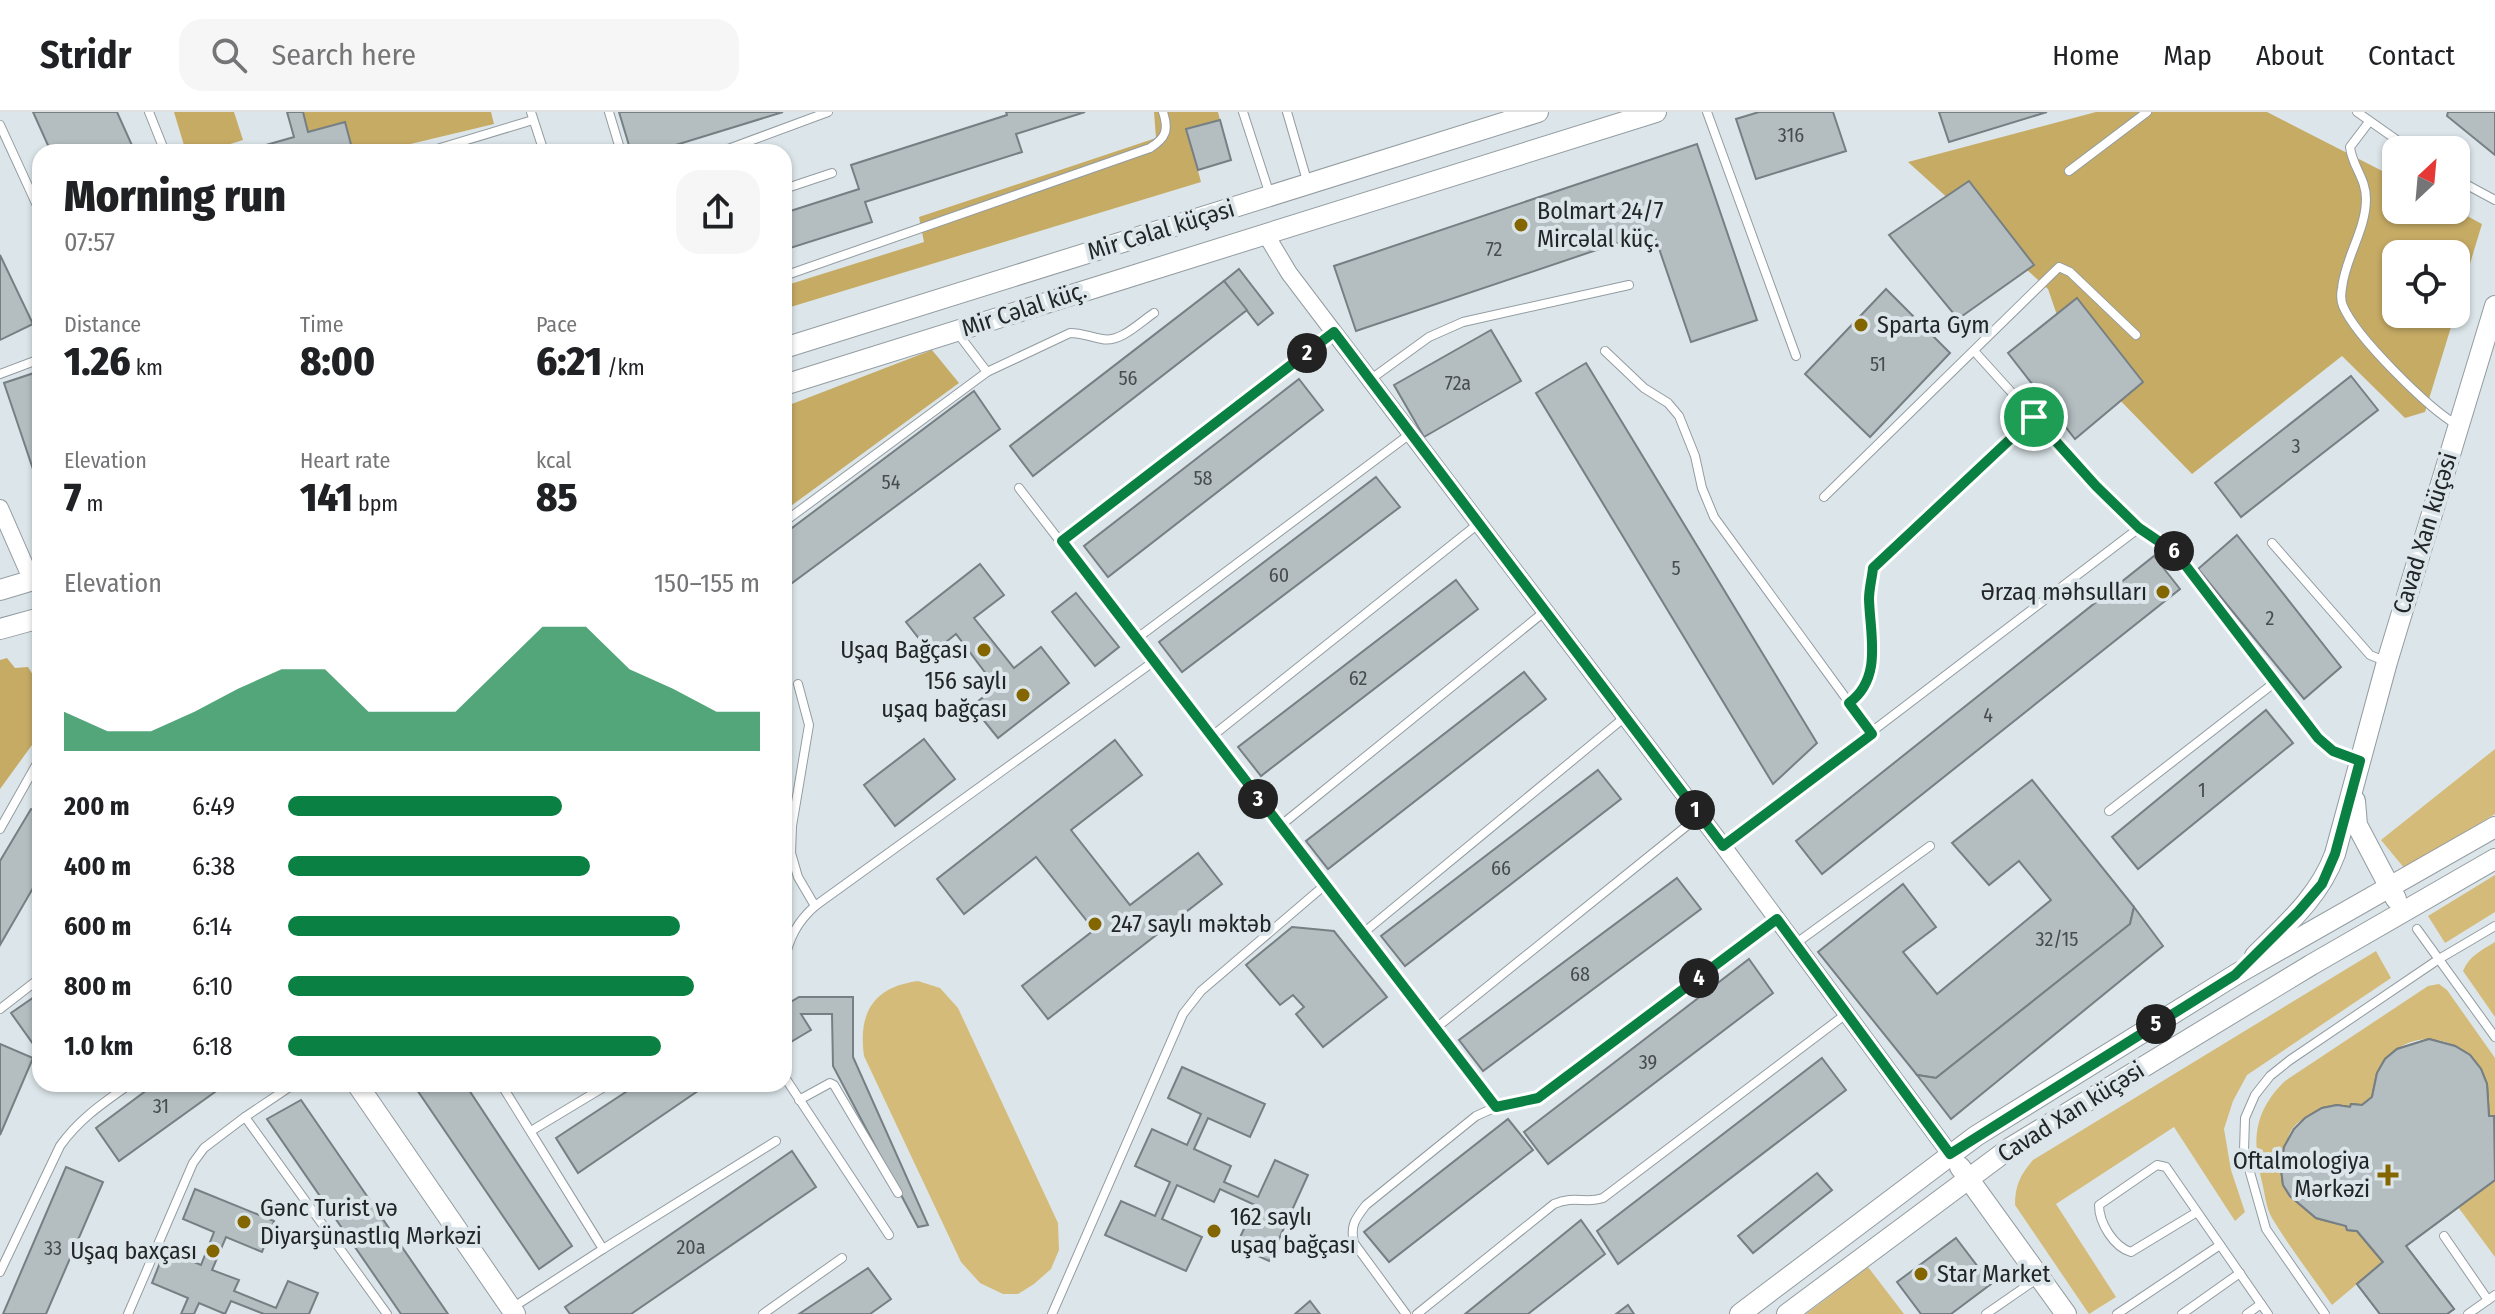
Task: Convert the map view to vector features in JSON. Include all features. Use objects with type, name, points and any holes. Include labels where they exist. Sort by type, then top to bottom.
[{"type":"street","name":"Mir Cəlal küçəsi","points":[[792,346],[1308,185],[1511,116],[1538,112]]},
{"type":"street","name":"Mir Cəlal küçəsi","points":[[1265,233],[1656,112]]},
{"type":"street","points":[[1263,199],[1265,233],[1275,252],[1723,846],[2066,1314]]},
{"type":"street","name":"Mir Cəlal küç.","points":[[792,382],[1265,233]]},
{"type":"street","name":"Cavad Xan küçəsi","points":[[2356,785],[2387,662],[2495,306]]},
{"type":"street","points":[[0,508],[32,575]]},
{"type":"street","points":[[0,590],[32,587]]},
{"type":"street","points":[[0,629],[32,620]]},
{"type":"street","points":[[2356,785],[2357,825],[2405,912]]},
{"type":"street","points":[[2235,975],[2322,884],[2335,854],[2356,785]]},
{"type":"street","points":[[2235,975],[2495,827]]},
{"type":"street","name":"Cavad Xan küçəsi","points":[[1787,1314],[2010,1148],[2298,973],[2495,859]]},
{"type":"street","name":"Cavad Xan küçəsi","points":[[1740,1314],[1950,1154],[2235,975]]},
{"type":"street","points":[[362,1092],[513,1311]]},
{"type":"lane","points":[[149,112],[162,144]]},
{"type":"lane","points":[[609,112],[619,144]]},
{"type":"lane","points":[[742,144],[828,112]]},
{"type":"lane","points":[[792,273],[1150,148],[1166,133],[1163,112]]},
{"type":"lane","points":[[1243,112],[1263,199]]},
{"type":"lane","points":[[1287,112],[1308,185]]},
{"type":"lane","points":[[1707,112],[1796,356]]},
{"type":"lane","points":[[2069,171],[2147,112]]},
{"type":"lane","points":[[2357,112],[2390,136]]},
{"type":"lane","points":[[450,144],[532,116],[541,144]]},
{"type":"lane","points":[[2369,122],[2350,147],[2352,162],[2361,174],[2366,199],[2359,238],[2342,285],[2341,303],[2358,330],[2430,407],[2457,425]]},
{"type":"lane","points":[[0,125],[32,195]]},
{"type":"lane","points":[[792,186],[832,173]]},
{"type":"lane","points":[[2470,187],[2495,200]]},
{"type":"lane","points":[[1824,497],[2059,267],[2070,272],[2136,335]]},
{"type":"lane","points":[[1371,379],[1429,337],[1463,322],[1629,285]]},
{"type":"lane","points":[[792,516],[987,372],[1070,333],[1115,340],[1154,313]]},
{"type":"lane","points":[[956,331],[987,372]]},
{"type":"lane","points":[[1062,541],[1334,332]]},
{"type":"lane","points":[[1605,351],[1644,388],[1668,403],[1679,416],[1714,517],[1872,734]]},
{"type":"lane","points":[[1975,352],[2096,486],[2139,528],[2176,553],[2318,738],[2333,751],[2360,761]]},
{"type":"lane","points":[[0,374],[32,362]]},
{"type":"lane","points":[[1849,703],[1860,695],[1869,676],[1874,645],[1869,595],[1873,568],[2034,417]]},
{"type":"lane","points":[[1136,639],[1410,434]]},
{"type":"lane","points":[[1019,488],[1496,1107]]},
{"type":"lane","points":[[1211,737],[1478,524]]},
{"type":"lane","points":[[1723,846],[2139,528]]},
{"type":"lane","points":[[2272,543],[2370,655],[2387,662]]},
{"type":"lane","points":[[1280,826],[1544,612]]},
{"type":"lane","points":[[792,935],[800,920],[815,906],[1153,662]]},
{"type":"lane","points":[[2109,811],[2274,683]]},
{"type":"lane","points":[[792,826],[809,725],[798,684]]},
{"type":"lane","points":[[1362,934],[1625,717]]},
{"type":"lane","points":[[0,829],[32,772]]},
{"type":"lane","points":[[1436,1028],[1699,816]]},
{"type":"lane","points":[[1794,944],[1930,846]]},
{"type":"lane","points":[[792,856],[798,877],[815,906]]},
{"type":"lane","points":[[1052,1314],[1183,1014],[1201,991],[1325,885]]},
{"type":"lane","points":[[1406,1314],[1354,1243],[1351,1230],[1355,1218],[1366,1205],[1476,1116],[1496,1107],[1538,1098],[1777,919]]},
{"type":"lane","points":[[2325,1314],[2262,1220],[2244,1151],[2245,1118],[2255,1095],[2270,1076],[2290,1060],[2439,959],[2495,926]]},
{"type":"lane","points":[[2417,929],[2495,1037]]},
{"type":"lane","points":[[0,1009],[32,984]]},
{"type":"lane","points":[[1417,1314],[1554,1204],[1567,1199],[1603,1198],[1846,1014]]},
{"type":"lane","points":[[799,1100],[821,1086],[834,1085],[898,1193]]},
{"type":"lane","points":[[792,1089],[889,1235]]},
{"type":"lane","points":[[0,1272],[60,1146],[73,1127],[89,1112],[118,1092]]},
{"type":"lane","points":[[128,1314],[193,1163],[204,1148],[282,1092]]},
{"type":"lane","points":[[506,1092],[603,1249]]},
{"type":"lane","points":[[531,1131],[596,1092]]},
{"type":"lane","points":[[245,1117],[387,1314]]},
{"type":"lane","points":[[513,1311],[603,1249],[776,1141]]},
{"type":"lane","points":[[2197,1212],[2131,1252],[2121,1249],[2099,1217],[2099,1205],[2157,1165],[2166,1167],[2268,1314]]},
{"type":"lane","points":[[2444,1236],[2491,1298],[2468,1314]]},
{"type":"lane","points":[[2117,1314],[2220,1245]]},
{"type":"lane","points":[[763,1314],[842,1258]]},
{"type":"lane","points":[[2182,1314],[2240,1273]]},
{"type":"lane","points":[[1986,1314],[2040,1276]]},
{"type":"lane","points":[[2247,1314],[2261,1304]]},
{"type":"shaded area","points":[[174,112],[234,112],[243,140],[230,144],[184,144]]},
{"type":"shaded area","points":[[303,112],[491,112],[494,124],[410,144],[351,144],[345,122],[308,132]]},
{"type":"shaded area","points":[[1154,112],[1218,112],[1220,120],[1187,129],[1201,182],[792,307],[792,283],[924,242],[919,217],[1156,138]]},
{"type":"shaded area","points":[[2096,112],[2267,112],[2382,171],[2382,224],[2470,224],[2470,218],[2482,224],[2470,264],[2470,240],[2382,240],[2382,328],[2451,328],[2425,412],[2405,418],[2342,356],[2192,474],[2068,347],[2048,289],[1908,162]]},
{"type":"shaded area","points":[[932,350],[959,383],[792,505],[792,404]]},
{"type":"shaded area","points":[[7,658],[15,668],[28,667],[32,673],[32,745],[0,789],[0,660]]},
{"type":"shaded area","points":[[2495,749],[2495,814],[2405,869],[2381,840]]},
{"type":"shaded area","points":[[2495,875],[2495,912],[2445,943],[2428,916]]},
{"type":"shaded area","points":[[2495,942],[2495,1017],[2463,971],[2472,957]]},
{"type":"shaded area","points":[[2376,951],[2391,978],[2247,1075],[2233,1101],[2224,1129],[2231,1170],[2245,1212],[2235,1221],[2174,1127],[2056,1204],[2116,1297],[2089,1314],[2015,1205],[2017,1186],[2028,1165]]},
{"type":"shaded area","points":[[918,981],[940,988],[958,1008],[1058,1223],[1059,1250],[1051,1269],[1018,1294],[1003,1294],[980,1283],[961,1262],[864,1056],[864,1027],[872,1005],[890,989]]},
{"type":"shaded area","points":[[2439,984],[2447,990],[2495,1058],[2495,1115],[2489,1116],[2486,1085],[2474,1062],[2457,1047],[2436,1040],[2415,1041],[2395,1050],[2380,1069],[2372,1097],[2362,1105],[2351,1104],[2350,1107],[2316,1114],[2296,1125],[2290,1133],[2286,1153],[2290,1196],[2316,1218],[2357,1231],[2383,1262],[2332,1305],[2268,1210],[2256,1140],[2261,1116],[2266,1104],[2285,1081],[2428,986]]},
{"type":"shaded area","points":[[2495,1180],[2495,1257],[2458,1207]]},
{"type":"shaded area","points":[[1868,1267],[1904,1314],[1806,1314]]},
{"type":"building","points":[[33,112],[117,112],[131,144],[47,144]]},
{"type":"building","points":[[287,112],[303,112],[308,132],[345,122],[351,144],[270,144],[294,137]]},
{"type":"building","points":[[619,112],[783,112],[679,144],[629,144]]},
{"type":"building","points":[[1006,112],[1085,112],[1016,134],[1022,152],[865,202],[872,222],[792,247],[792,210],[859,189],[851,165],[1007,115]]},
{"type":"building","points":[[1759,112],[1833,112],[1846,151],[1756,179],[1736,119]]},
{"type":"building","points":[[1939,112],[2047,112],[1949,142]]},
{"type":"building","points":[[2448,112],[2495,112],[2495,155],[2447,116]]},
{"type":"building","points":[[1220,120],[1231,160],[1198,170],[1186,129]]},
{"type":"building","points":[[1697,144],[1757,320],[1691,342],[1653,231],[1356,331],[1334,266]]},
{"type":"building","points":[[1969,181],[2034,265],[1958,319],[1889,235]]},
{"type":"building","points":[[0,255],[32,324],[0,340]]},
{"type":"building","points":[[1239,269],[1273,313],[1258,325],[1224,281]]},
{"type":"building","points":[[1224,281],[1247,310],[1033,476],[1010,446]]},
{"type":"building","points":[[1886,289],[1950,353],[1870,437],[1805,374]]},
{"type":"building","points":[[2077,298],[2143,382],[2075,439],[2008,353]]},
{"type":"building","points":[[1491,330],[1521,381],[1424,437],[1394,385]]},
{"type":"building","points":[[1586,363],[1817,743],[1773,784],[1536,393]]},
{"type":"building","points":[[32,374],[32,466],[4,383]]},
{"type":"building","points":[[2351,376],[2378,410],[2241,517],[2215,483]]},
{"type":"building","points":[[1299,379],[1323,410],[1108,577],[1084,546]]},
{"type":"building","points":[[974,391],[1000,429],[792,583],[792,528]]},
{"type":"building","points":[[1376,477],[1400,507],[1182,672],[1159,642]]},
{"type":"building","points":[[2237,535],[2341,667],[2304,699],[2198,569]]},
{"type":"building","points":[[2154,556],[2180,589],[1822,874],[1796,841]]},
{"type":"building","name":"Uşaq Bağçası","points":[[980,564],[1004,595],[974,618],[1014,668],[1041,647],[1069,683],[998,738],[972,706],[996,687],[956,634],[931,654],[906,622]]},
{"type":"building","points":[[1456,580],[1478,609],[1261,776],[1238,747]]},
{"type":"building","points":[[1076,593],[1119,647],[1095,666],[1052,612]]},
{"type":"building","points":[[1524,672],[1546,699],[1328,869],[1306,841]]},
{"type":"building","points":[[2266,710],[2293,743],[2138,869],[2112,837]]},
{"type":"building","points":[[924,739],[955,779],[895,826],[864,785]]},
{"type":"building","points":[[1115,740],[1142,775],[1071,830],[1130,905],[1198,853],[1222,884],[1048,1019],[1022,986],[1094,930],[1036,857],[964,914],[937,879]]},
{"type":"building","points":[[1598,770],[1621,799],[1405,966],[1381,936]]},
{"type":"building","points":[[2032,780],[2134,907],[2130,924],[1936,1078],[1917,1075],[1818,952],[1903,884],[1936,927],[1903,952],[1937,994],[2051,900],[2019,861],[1989,885],[1952,843]]},
{"type":"building","points":[[32,810],[32,890],[0,945],[0,861]]},
{"type":"building","points":[[1677,878],[1701,909],[1483,1071],[1459,1040]]},
{"type":"building","points":[[2134,907],[2163,946],[1951,1119],[1917,1075],[1936,1078],[2130,924]]},
{"type":"building","points":[[1292,927],[1334,931],[1387,997],[1323,1047],[1296,1014],[1304,1007],[1293,995],[1280,1005],[1246,965]]},
{"type":"building","points":[[1749,959],[1773,993],[1548,1164],[1524,1132]]},
{"type":"building","points":[[799,997],[853,997],[853,1057],[928,1225],[918,1227],[833,1066],[832,1014],[801,1014],[811,1030],[792,1041],[792,1001]]},
{"type":"building","points":[[32,999],[32,1042],[11,1013]]},
{"type":"building","name":"Oftalmologiya Mərkəzi","points":[[2429,1039],[2455,1046],[2470,1055],[2481,1069],[2487,1084],[2489,1116],[2494,1116],[2495,1180],[2406,1246],[2454,1309],[2447,1314],[2380,1314],[2357,1284],[2383,1262],[2357,1231],[2316,1218],[2290,1196],[2283,1185],[2281,1169],[2284,1147],[2294,1129],[2322,1108],[2362,1105],[2372,1097],[2377,1073],[2385,1059],[2397,1049]],"holes":[[[2405,1131],[2476,1141],[2486,1156],[2386,1232],[2377,1222],[2388,1143]]]},
{"type":"building","name":"Oftalmologiya Mərkəzi","points":[[2429,1039],[2455,1046],[2470,1055],[2481,1069],[2487,1084],[2489,1116],[2494,1116],[2495,1180],[2406,1246],[2454,1309],[2447,1314],[2380,1314],[2357,1284],[2383,1262],[2357,1231],[2316,1218],[2290,1196],[2283,1185],[2281,1169],[2284,1147],[2294,1129],[2322,1108],[2362,1105],[2372,1097],[2377,1073],[2385,1059],[2397,1049]]},
{"type":"building","points":[[0,1044],[32,1058],[32,1060],[0,1135]]},
{"type":"building","points":[[1822,1058],[1846,1090],[1618,1264],[1597,1231]]},
{"type":"building","points":[[1182,1067],[1265,1104],[1250,1137],[1208,1118],[1194,1149],[1231,1166],[1224,1182],[1258,1197],[1275,1160],[1308,1175],[1269,1261],[1236,1246],[1255,1205],[1220,1189],[1214,1202],[1177,1185],[1162,1219],[1202,1237],[1186,1271],[1105,1235],[1121,1201],[1155,1216],[1170,1182],[1135,1166],[1152,1129],[1187,1145],[1201,1114],[1168,1098]]},
{"type":"building","points":[[144,1092],[215,1092],[119,1161],[96,1128]]},
{"type":"building","points":[[418,1092],[470,1092],[572,1246],[539,1269]]},
{"type":"building","points":[[626,1092],[696,1092],[578,1173],[556,1138]]},
{"type":"building","points":[[301,1100],[448,1314],[401,1314],[267,1119]]},
{"type":"building","points":[[1508,1119],[1533,1150],[1389,1262],[1364,1232]]},
{"type":"building","points":[[792,1151],[816,1187],[631,1314],[570,1314],[565,1307]]},
{"type":"building","points":[[66,1167],[103,1182],[46,1314],[3,1314]]},
{"type":"building","points":[[1817,1173],[1832,1190],[1753,1253],[1738,1236]]},
{"type":"building","name":"Uşaq baxçası","points":[[195,1189],[274,1221],[262,1252],[226,1237],[212,1270],[239,1280],[234,1291],[276,1308],[288,1281],[318,1293],[309,1314],[264,1314],[231,1301],[225,1314],[199,1303],[194,1314],[181,1314],[188,1298],[152,1283],[165,1250],[201,1265],[214,1232],[183,1219]]},
{"type":"building","points":[[1581,1220],[1605,1254],[1528,1314],[1465,1314]]},
{"type":"building","points":[[1956,1238],[1991,1284],[1951,1314],[1921,1314],[1897,1282]]},
{"type":"building","points":[[868,1268],[891,1299],[870,1314],[799,1314]]},
{"type":"building","points":[[1310,1301],[1320,1314],[1295,1314]]},
{"type":"building","points":[[1628,1305],[1634,1314],[1616,1314]]},
{"type":"place","name":"Bolmart 24/7 Mircәlal küç.","points":[[1521,225]]},
{"type":"place","name":"Sparta Gym","points":[[1861,325]]},
{"type":"place","name":"Ərzaq məhsulları","points":[[2163,592]]},
{"type":"place","name":"Uşaq Bağçası","points":[[984,650]]},
{"type":"place","name":"156 saylı uşaq bağçası","points":[[1023,695]]},
{"type":"place","name":"247 saylı məktəb","points":[[1095,924]]},
{"type":"place","name":"Oftalmologiya Mərkəzi","points":[[2388,1175]]},
{"type":"place","name":"Gənc Turist və Diyarşünastlıq Mərkəzi","points":[[244,1222]]},
{"type":"place","name":"162 saylı uşaq bağçası","points":[[1214,1231]]},
{"type":"place","name":"Uşaq baxçası","points":[[213,1251]]},
{"type":"place","name":"Star Market","points":[[1921,1274]]},
{"type":"route","points":[[1334,332],[1723,846],[1872,734],[1849,703],[1860,695],[1869,676],[1874,645],[1869,595],[1873,568],[2034,417],[2139,528],[2176,553],[2318,738],[2333,751],[2360,761],[2335,854],[2322,884],[2235,975],[1950,1154],[1777,919],[1538,1098],[1496,1107],[1062,541],[1334,332]]}]
